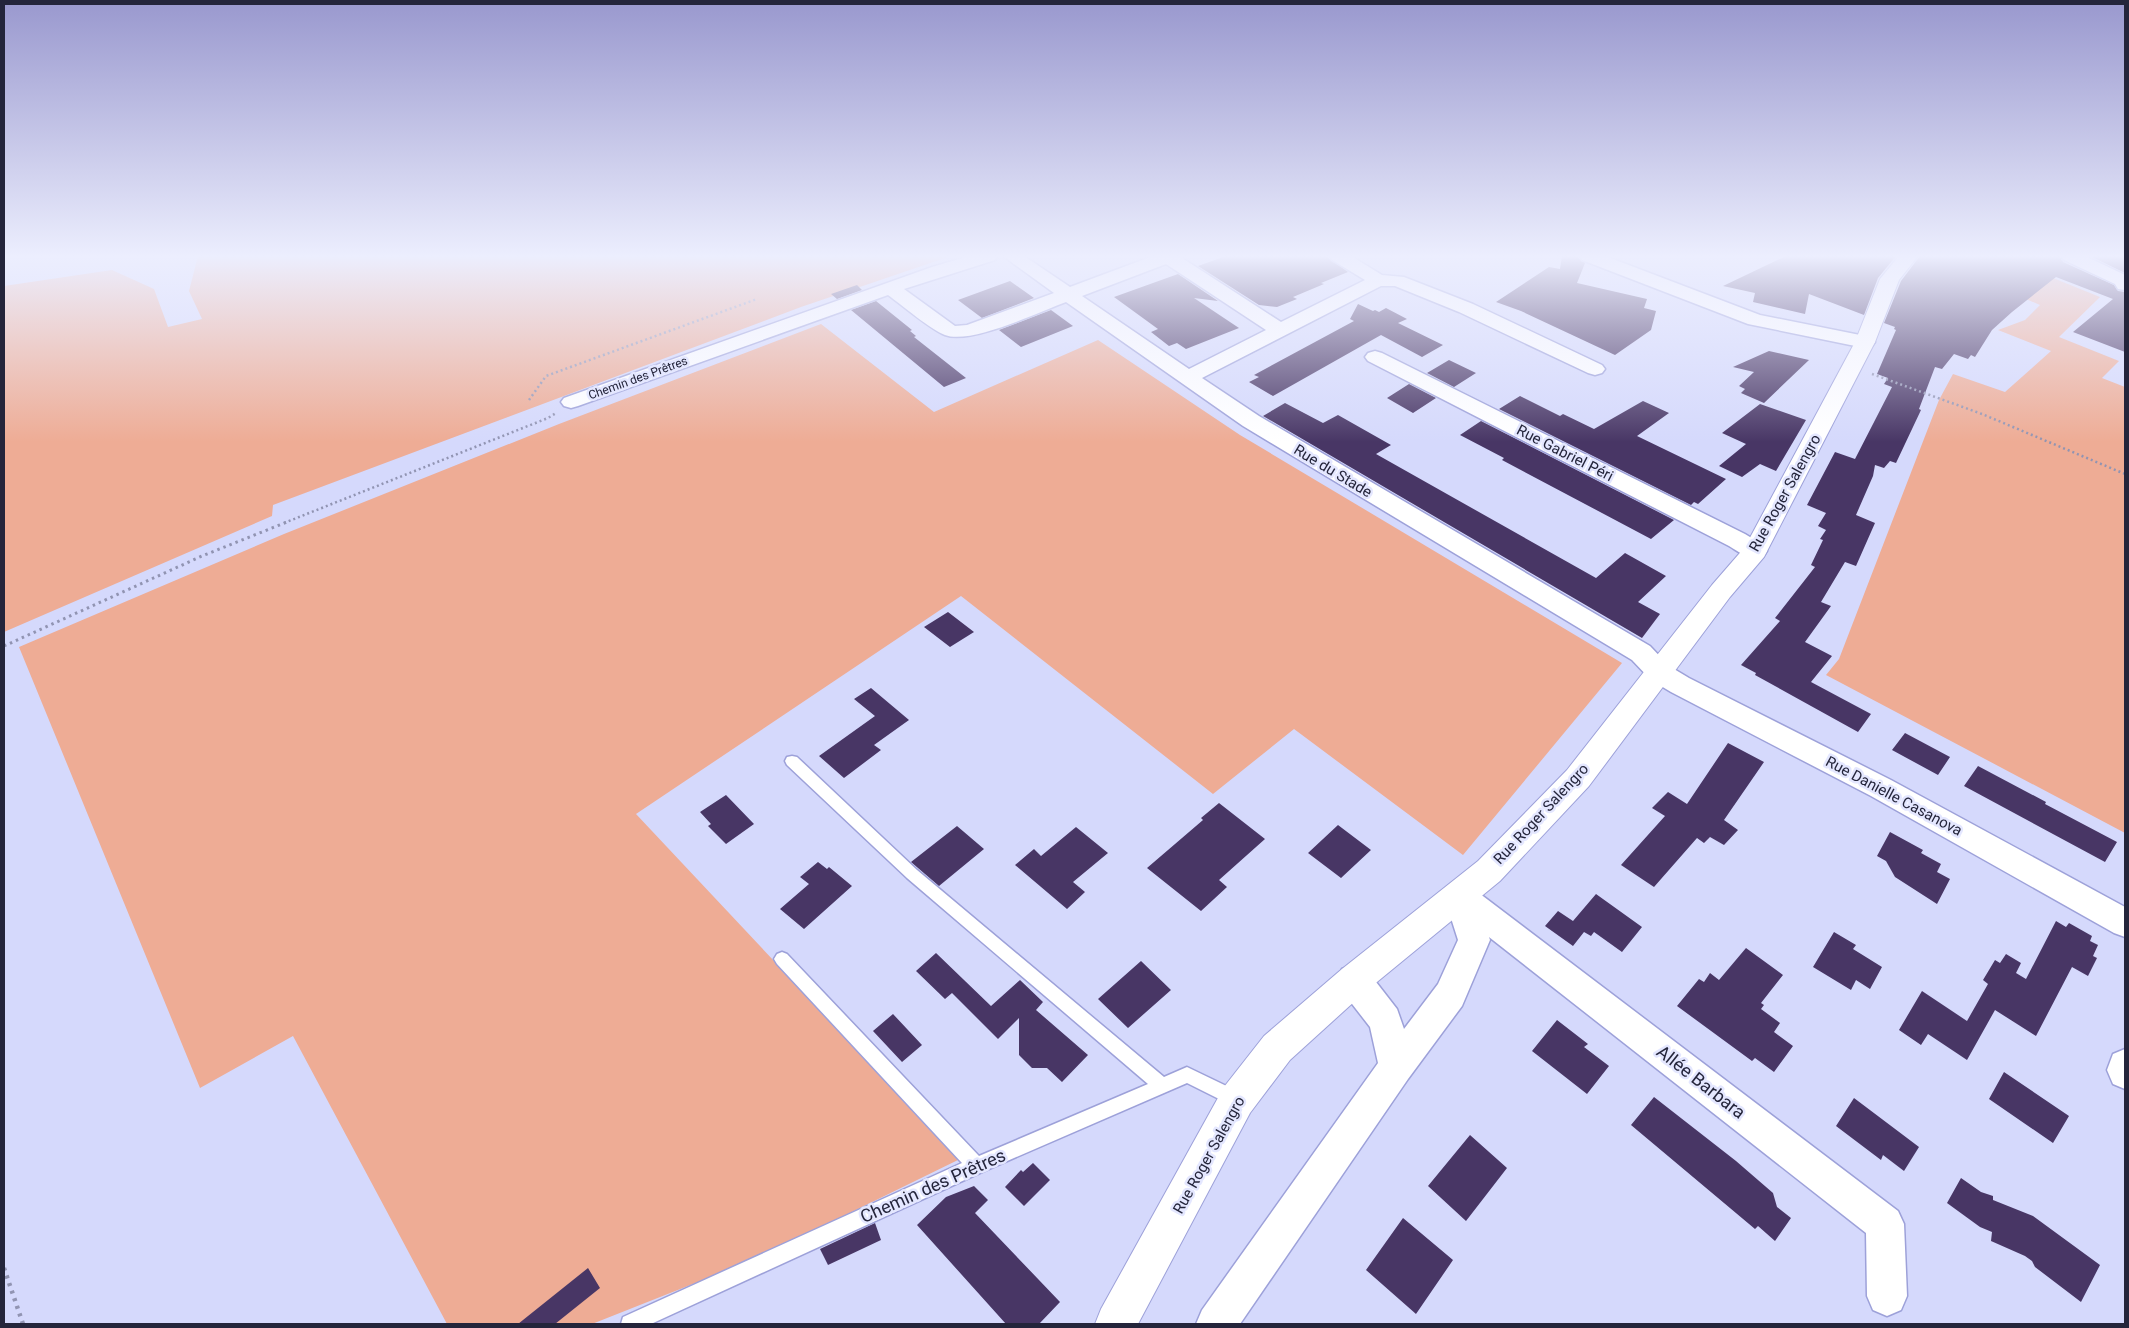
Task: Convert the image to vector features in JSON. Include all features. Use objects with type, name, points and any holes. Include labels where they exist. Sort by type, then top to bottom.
[{"type":"street","name":"Chemin des Prêtres","points":[[571,402],[806,318]]},
{"type":"street","points":[[932,318],[950,331],[960,332],[970,331],[1005,318]]},
{"type":"street","name":"Rue du Stade","points":[[1102,318],[1187,378],[1284,442],[1641,652],[1660,673]]},
{"type":"street","points":[[1262,318],[1280,330]]},
{"type":"street","points":[[1187,378],[1304,318]]},
{"type":"street","points":[[1487,318],[1595,369]]},
{"type":"street","points":[[1749,318],[1866,342]]},
{"type":"street","name":"Rue Roger Salengro","points":[[1116,1324],[1237,1100],[1277,1048],[1354,980],[1460,896],[1488,871],[1578,778],[1640,696],[1660,673],[1699,619],[1755,551],[1866,342],[1875,318]]},
{"type":"street","name":"Rue Gabriel Péri","points":[[1375,357],[1728,535],[1755,551]]},
{"type":"street","name":"Rue Danielle Casanova","points":[[1660,673],[1680,686],[1881,788],[2125,923]]},
{"type":"street","points":[[1216,1324],[1396,1068],[1450,995],[1474,940],[1460,896]]},
{"type":"street","name":"Allée Barbara","points":[[1460,896],[1886,1224],[1888,1296]]},
{"type":"street","points":[[1354,980],[1385,1020],[1396,1068]]},
{"type":"street","points":[[2125,1066],[2125,1072]]},
{"type":"lane","points":[[792,761],[912,874],[1163,1086]]},
{"type":"lane","points":[[782,959],[976,1166]]},
{"type":"lane","name":"Chemin des Prêtres","points":[[630,1324],[976,1166],[1187,1075],[1237,1100]]},
{"type":"path","points":[[529,400],[546,376],[705,318]]},
{"type":"path","points":[[1874,375],[1982,414],[2125,474]]},
{"type":"path","points":[[4,646],[202,556],[548,418],[571,402]]},
{"type":"path","points":[[4,1268],[23,1324]]},
{"type":"shaded area","points":[[4,318],[165,318],[168,327],[202,319],[772,318],[273,505],[272,516],[4,632]]},
{"type":"shaded area","points":[[2027,318],[2079,318],[2059,337],[2119,361],[2102,378],[2125,387],[2125,833],[1826,675],[1839,659],[1939,400],[1953,374],[2005,392],[2051,351],[1998,330]]},
{"type":"shaded area","points":[[821,324],[934,412],[1098,340],[1240,435],[1622,663],[1463,855],[1294,729],[1213,794],[961,596],[636,814],[960,1159],[756,1259],[592,1324],[447,1324],[293,1036],[200,1088],[19,647],[284,534],[559,424]]},
{"type":"building","points":[[861,318],[897,318],[912,330],[910,331],[916,336],[914,337],[966,378],[944,387]]},
{"type":"building","points":[[1030,318],[1062,318],[1073,326],[1021,347],[999,330]]},
{"type":"building","points":[[1143,318],[1224,318],[1239,328],[1186,349],[1177,343],[1169,346],[1151,332],[1158,329]]},
{"type":"building","points":[[1405,318],[1407,319],[1398,323],[1443,345],[1422,357],[1381,335],[1273,396],[1249,382],[1259,377],[1254,375],[1354,321],[1350,319]]},
{"type":"building","points":[[1536,318],[1654,318],[1651,330],[1615,355]]},
{"type":"building","points":[[1886,318],[2005,318],[1992,330],[1975,357],[1971,355],[1968,359],[1954,354],[1942,369],[1935,367],[1919,409],[1921,410],[1896,463],[1890,461],[1884,468],[1875,465],[1873,476],[1856,515],[1875,523],[1856,566],[1845,562],[1821,602],[1831,606],[1805,642],[1832,656],[1811,682],[1871,714],[1858,732],[1755,675],[1756,673],[1741,665],[1780,621],[1775,618],[1815,567],[1811,565],[1823,540],[1820,539],[1826,530],[1818,526],[1826,513],[1807,505],[1835,452],[1855,459],[1892,387],[1884,384],[1888,378],[1877,374],[1896,330],[1894,329],[1895,327],[1884,323]]},
{"type":"building","points":[[2090,318],[2125,318],[2125,352],[2073,332]]},
{"type":"building","points":[[1769,351],[1809,360],[1764,403],[1741,393],[1745,389],[1739,386],[1754,372],[1733,367]]},
{"type":"building","points":[[1449,360],[1476,373],[1454,387],[1427,373]]},
{"type":"building","points":[[1409,384],[1436,398],[1413,413],[1387,398]]},
{"type":"building","points":[[1520,396],[1560,416],[1563,414],[1594,429],[1643,401],[1669,413],[1637,436],[1726,479],[1698,504],[1694,502],[1691,505],[1499,409]]},
{"type":"building","points":[[1285,403],[1323,423],[1338,415],[1391,445],[1376,454],[1596,578],[1625,553],[1666,576],[1638,602],[1660,614],[1642,638],[1263,416]]},
{"type":"building","points":[[1760,404],[1806,420],[1776,471],[1760,464],[1742,477],[1719,466],[1746,444],[1722,433]]},
{"type":"building","points":[[1481,421],[1674,520],[1651,539],[1502,460],[1504,458],[1460,435]]},
{"type":"building","points":[[948,612],[974,632],[950,647],[924,627]]},
{"type":"building","points":[[871,688],[909,720],[874,745],[881,750],[844,778],[819,756],[875,716],[854,699]]},
{"type":"building","points":[[1905,733],[1950,757],[1938,775],[1892,750]]},
{"type":"building","points":[[1728,743],[1764,762],[1724,820],[1738,830],[1724,845],[1710,837],[1704,843],[1697,838],[1654,887],[1621,865],[1665,816],[1652,808],[1668,792],[1687,804]]},
{"type":"building","points":[[1978,766],[2117,842],[2105,862],[1964,786]]},
{"type":"building","points":[[726,795],[754,824],[726,844],[708,826],[711,824],[700,812]]},
{"type":"building","points":[[1219,803],[1265,839],[1219,880],[1227,887],[1201,911],[1147,868],[1203,820],[1201,818]]},
{"type":"building","points":[[1338,825],[1371,850],[1341,878],[1308,853]]},
{"type":"building","points":[[957,826],[984,849],[939,886],[911,862]]},
{"type":"building","points":[[1076,827],[1108,853],[1073,882],[1085,892],[1067,909],[1015,865],[1034,849],[1041,856]]},
{"type":"building","points":[[1890,832],[1923,850],[1921,853],[1941,864],[1937,872],[1950,879],[1937,904],[1895,877],[1886,861],[1877,856]]},
{"type":"building","points":[[818,862],[827,869],[829,867],[852,886],[804,929],[780,909],[809,884],[800,877]]},
{"type":"building","points":[[1596,894],[1642,927],[1622,952],[1594,932],[1591,936],[1584,932],[1573,946],[1545,926],[1558,911],[1573,921]]},
{"type":"building","points":[[2056,921],[2066,927],[2069,923],[2092,936],[2090,941],[2098,945],[2093,956],[2097,958],[2088,976],[2072,967],[2036,1036],[1995,1010],[1967,1060],[1928,1034],[1921,1045],[1899,1030],[1922,991],[1967,1021],[1988,984],[1983,980],[1995,960],[2000,963],[2006,954],[2021,963],[2016,973],[2026,979]]},
{"type":"building","points":[[1834,932],[1856,945],[1853,949],[1882,967],[1870,989],[1856,980],[1851,990],[1813,967]]},
{"type":"building","points":[[1746,948],[1783,975],[1761,1003],[1764,1005],[1761,1009],[1780,1023],[1774,1032],[1793,1046],[1774,1072],[1755,1058],[1752,1061],[1677,1006],[1699,979],[1704,982],[1710,973],[1719,980]]},
{"type":"building","points":[[936,953],[991,1006],[1020,980],[1043,1002],[1036,1010],[1088,1055],[1062,1082],[1047,1068],[1032,1068],[1019,1055],[1019,1018],[998,1039],[952,993],[945,999],[916,971]]},
{"type":"building","points":[[1141,961],[1171,990],[1128,1028],[1098,999]]},
{"type":"building","points":[[893,1014],[922,1045],[902,1062],[873,1031]]},
{"type":"building","points":[[1557,1020],[1588,1044],[1584,1047],[1609,1066],[1587,1094],[1532,1051]]},
{"type":"building","points":[[2004,1072],[2069,1116],[2053,1143],[1989,1099]]},
{"type":"building","points":[[1654,1097],[1736,1161],[1773,1193],[1777,1207],[1791,1218],[1775,1241],[1758,1226],[1755,1229],[1631,1125]]},
{"type":"building","points":[[1854,1098],[1919,1147],[1904,1171],[1883,1155],[1881,1160],[1836,1126]]},
{"type":"building","points":[[1470,1135],[1507,1168],[1466,1221],[1428,1186]]},
{"type":"building","points":[[1033,1163],[1050,1180],[1024,1206],[1005,1187],[1021,1170],[1023,1172]]},
{"type":"building","points":[[1961,1178],[1981,1192],[1993,1196],[1993,1200],[2033,1216],[2100,1265],[2081,1302],[2035,1267],[2032,1261],[2025,1256],[1991,1241],[1992,1232],[1980,1227],[1947,1203]]},
{"type":"building","points":[[974,1186],[988,1200],[975,1213],[1060,1302],[1039,1324],[1006,1324],[917,1225],[946,1197]]},
{"type":"building","points":[[1403,1218],[1453,1260],[1416,1314],[1366,1270]]},
{"type":"building","points":[[875,1223],[881,1240],[828,1265],[820,1249]]},
{"type":"building","points":[[588,1268],[600,1288],[555,1324],[518,1324]]}]
